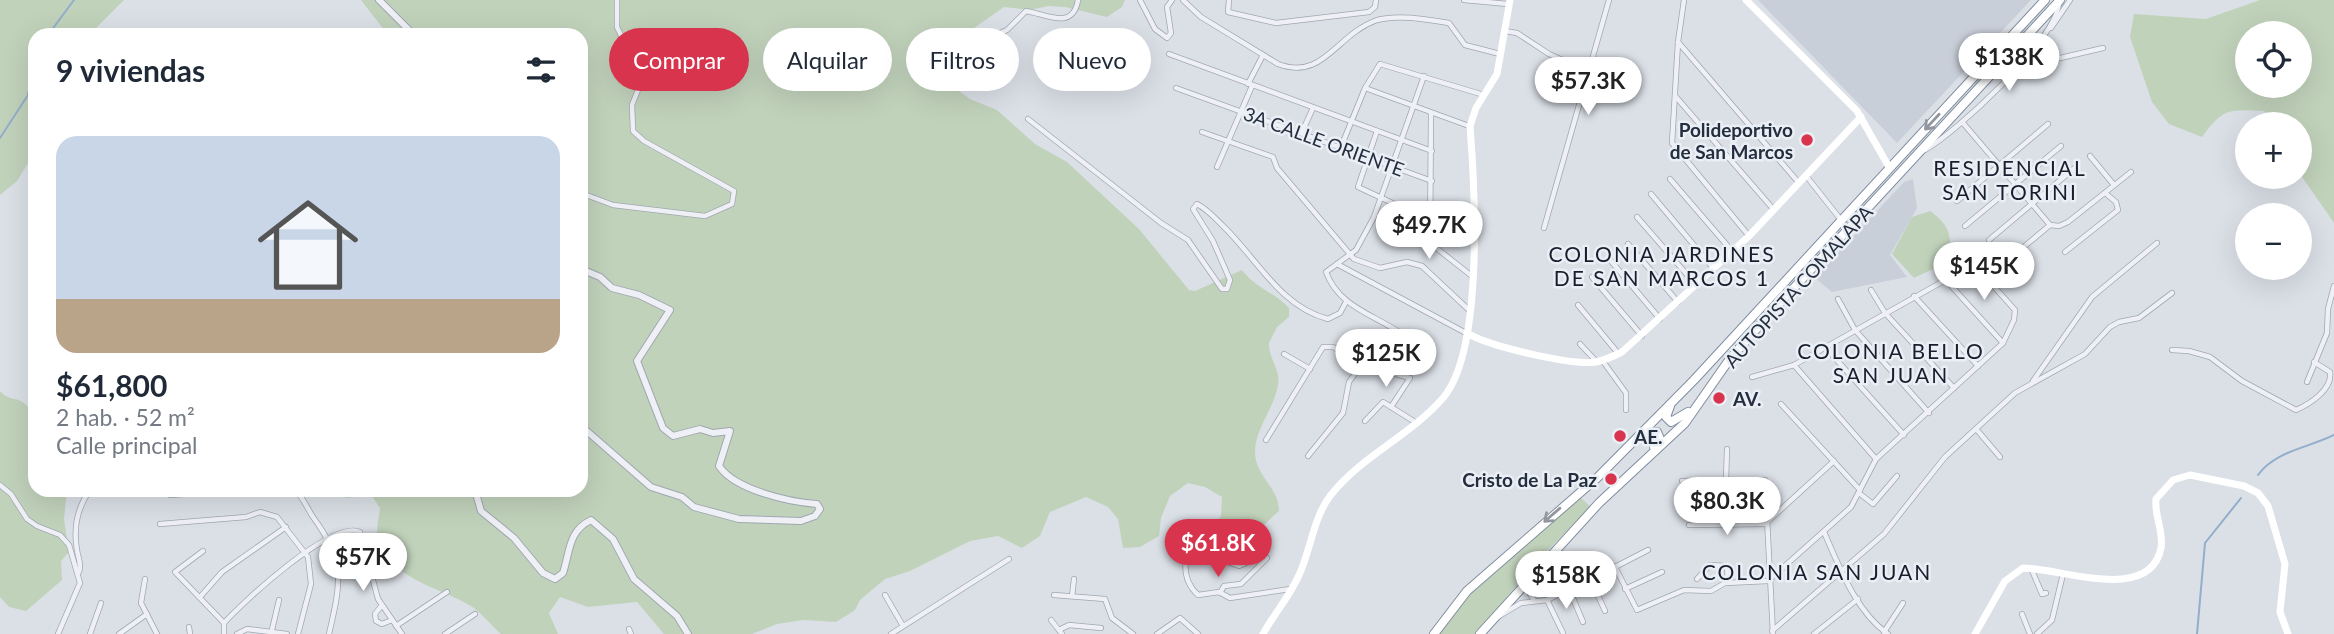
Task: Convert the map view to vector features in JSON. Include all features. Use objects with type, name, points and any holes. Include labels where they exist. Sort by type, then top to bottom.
[{"type":"highway","name":"AUTOPISTA COMALAPA","points":[[1434,634],[1467,591],[1635,440],[1681,393],[2045,0]]},
{"type":"highway","name":"AUTOPISTA COMALAPA","points":[[1480,634],[1536,570],[1646,458],[1673,435],[1766,318],[2059,1]]},
{"type":"highway","points":[[1681,393],[1666,413],[1671,422],[1681,418],[1706,396]]},
{"type":"highway","points":[[1635,440],[1653,431],[1659,435],[1658,443],[1646,458]]},
{"type":"main road","points":[[1746,0],[1838,89],[1861,117],[1889,167]]},
{"type":"main road","points":[[1263,634],[1291,589],[1329,498],[1360,466],[1439,402],[1450,387],[1467,333],[1473,277],[1470,126],[1497,74],[1509,2]]},
{"type":"main road","points":[[1467,333],[1547,357],[1599,361],[1619,354],[1643,337],[1775,211],[1861,117]]},
{"type":"main road","points":[[1975,634],[2008,576],[2023,568],[2132,579],[2147,571],[2157,558],[2161,544],[2156,499],[2177,477],[2200,476],[2244,486],[2262,498],[2275,527],[2285,564],[2280,612],[2288,634]]},
{"type":"street","points":[[379,0],[407,28]]},
{"type":"street","points":[[588,196],[613,205],[705,216],[732,204],[734,191],[644,141],[634,131],[632,105],[640,75],[617,27],[617,0]]},
{"type":"street","points":[[1009,28],[1026,11],[1060,20],[1066,19],[1074,12],[1078,0]]},
{"type":"street","points":[[1140,0],[1155,29],[1167,38],[1171,33],[1167,7],[1172,0]]},
{"type":"street","points":[[1182,0],[1201,17],[1285,67],[1307,68],[1323,60],[1353,31],[1390,18],[1449,23],[1465,46],[1480,52],[1500,54]]},
{"type":"street","points":[[1228,0],[1228,12],[1276,23],[1369,12],[1375,7],[1377,0]]},
{"type":"street","points":[[1464,0],[1509,2]]},
{"type":"street","points":[[1544,228],[1609,0]]},
{"type":"street","points":[[1684,0],[1678,42],[1672,143],[1749,236]]},
{"type":"street","points":[[1918,154],[1963,123],[2029,55],[2070,0]]},
{"type":"street","points":[[2046,35],[2059,1]]},
{"type":"street","points":[[1505,31],[1517,33],[1549,54],[1587,71]]},
{"type":"street","points":[[1678,42],[1800,184]]},
{"type":"street","points":[[2029,55],[2039,63],[2103,48]]},
{"type":"street","points":[[1169,54],[1432,151]]},
{"type":"street","points":[[1217,167],[1263,55]]},
{"type":"street","points":[[1341,147],[1365,88],[1375,69],[1383,64],[1484,95]]},
{"type":"street","points":[[1396,372],[1404,339],[1402,334],[1346,302],[1336,293],[1326,272],[1351,255],[1374,217],[1424,76]]},
{"type":"street","name":"3A CALLE ORIENTE","points":[[1176,88],[1432,181]]},
{"type":"street","points":[[1365,88],[1470,126]]},
{"type":"street","points":[[1676,97],[1775,211]]},
{"type":"street","points":[[1302,132],[1313,107]]},
{"type":"street","points":[[1431,113],[1432,181],[1429,220],[1432,246],[1473,277]]},
{"type":"street","points":[[1028,118],[1161,223],[1188,240],[1222,289],[1227,289],[1230,280],[1213,241],[1195,216],[1193,209],[1197,204],[1233,236],[1290,300],[1328,319],[1340,313],[1346,302]]},
{"type":"street","points":[[1963,123],[2050,225],[2059,226],[2068,222],[2131,172]]},
{"type":"street","points":[[1956,201],[2048,124]]},
{"type":"street","points":[[1377,131],[1358,187],[1429,220]]},
{"type":"street","points":[[1202,132],[1275,159],[1277,168],[1351,255],[1364,265],[1380,268],[1407,262],[1422,266],[1470,311]]},
{"type":"street","points":[[1965,226],[2061,146]]},
{"type":"street","points":[[2090,156],[2114,185]]},
{"type":"street","points":[[1989,240],[2077,166]]},
{"type":"street","points":[[1807,177],[1841,220]]},
{"type":"street","points":[[1670,179],[1732,252]]},
{"type":"street","points":[[2065,252],[2118,210],[2116,202],[2105,193]]},
{"type":"street","points":[[1651,194],[1714,269]]},
{"type":"street","points":[[1637,217],[1696,286]]},
{"type":"street","points":[[2008,260],[2050,225]]},
{"type":"street","points":[[2033,382],[2092,297],[2158,243]]},
{"type":"street","points":[[1628,244],[1678,303]]},
{"type":"street","points":[[1611,261],[1660,320]]},
{"type":"street","points":[[1337,264],[1467,333]]},
{"type":"street","points":[[1615,567],[1637,610],[1684,590],[1711,591],[1729,582],[1768,581],[1851,507],[1876,459],[2003,343],[2014,320],[2015,310],[1984,274],[1971,269],[1945,278],[1794,365],[1752,377]]},
{"type":"street","points":[[588,272],[600,277],[611,288],[639,295],[670,310],[637,361],[663,428],[674,436],[700,429],[713,433],[730,431],[719,466],[724,474],[739,484],[788,500],[817,505],[820,509],[815,516],[802,521],[739,519],[694,508],[682,497],[652,486],[588,432]]},
{"type":"street","points":[[1592,277],[1643,337]]},
{"type":"street","points":[[1945,278],[2003,343]]},
{"type":"street","points":[[2307,382],[2328,333],[2328,309],[2334,286]]},
{"type":"street","points":[[1871,290],[1885,313],[1954,388]]},
{"type":"street","points":[[1773,633],[1897,520],[1945,457],[2015,393],[2085,354],[2110,327],[2119,322],[2139,318],[2172,293]]},
{"type":"street","points":[[1914,296],[1978,366]]},
{"type":"street","points":[[1838,299],[1855,330],[1928,413]]},
{"type":"street","points":[[1578,305],[1619,354]]},
{"type":"street","points":[[1580,344],[1599,361],[1626,393],[1626,410]]},
{"type":"street","points":[[1266,440],[1320,351],[1328,346],[1363,364],[1396,372],[1410,379],[1391,407]]},
{"type":"street","points":[[1825,347],[1904,435]]},
{"type":"street","points":[[2172,350],[2210,357],[2242,381],[2297,410],[2319,395],[2329,383],[2330,372],[2314,362]]},
{"type":"street","points":[[1284,354],[1310,369]]},
{"type":"street","points":[[1308,456],[1343,413],[1349,382],[1363,364]]},
{"type":"street","points":[[1794,365],[1876,459]]},
{"type":"street","points":[[1365,421],[1380,402],[1415,422]]},
{"type":"street","points":[[1781,404],[1873,503],[1897,475]]},
{"type":"street","points":[[1977,429],[2000,457]]},
{"type":"street","points":[[1726,481],[1727,449]]},
{"type":"street","points":[[1689,525],[1765,524],[1834,461]]},
{"type":"street","points":[[1682,481],[1764,480],[1773,633]]},
{"type":"street","points":[[0,485],[27,519],[65,539],[80,583],[58,634]]},
{"type":"street","points":[[78,573],[81,567],[75,534],[79,506],[85,497]]},
{"type":"street","points":[[300,497],[329,538],[336,558],[339,589],[329,634]]},
{"type":"street","points":[[477,497],[481,510],[514,538],[543,573],[555,579],[563,573],[569,546],[578,527],[591,520],[614,539],[634,579],[677,615],[688,634]]},
{"type":"street","points":[[160,524],[270,513],[286,527],[306,554],[311,584],[298,634]]},
{"type":"street","points":[[1198,522],[1183,564],[1195,592],[1203,595],[1220,593],[1230,598],[1291,589]]},
{"type":"street","points":[[200,597],[222,572],[286,527]]},
{"type":"street","points":[[217,634],[253,593],[329,538],[348,529],[359,531],[382,605],[402,634]]},
{"type":"street","points":[[1824,532],[1858,599],[1872,621],[1886,633],[1903,603]]},
{"type":"street","points":[[1493,619],[1521,603],[1547,600],[1648,550]]},
{"type":"street","points":[[203,551],[176,573],[224,625],[224,634]]},
{"type":"street","points":[[1220,593],[1224,586],[1241,584],[1268,558],[1263,555],[1239,566],[1225,561]]},
{"type":"street","points":[[891,634],[1009,559]]},
{"type":"street","points":[[1697,579],[1710,565],[1727,566],[1729,582]]},
{"type":"street","points":[[2031,568],[2042,594],[2046,593]]},
{"type":"street","points":[[1534,600],[1531,594],[1536,570]]},
{"type":"street","points":[[1625,589],[1662,572]]},
{"type":"street","points":[[2037,634],[2050,625],[2063,574]]},
{"type":"street","points":[[1590,578],[1605,611]]},
{"type":"street","points":[[145,579],[141,604],[157,634]]},
{"type":"street","points":[[1073,597],[1074,579]]},
{"type":"street","points":[[1569,589],[1583,622]]},
{"type":"street","points":[[396,626],[447,592]]},
{"type":"street","points":[[885,595],[903,626]]},
{"type":"street","points":[[1054,595],[1105,599],[1115,623],[1133,634]]},
{"type":"street","points":[[1814,634],[1858,599]]},
{"type":"street","points":[[271,632],[279,600]]},
{"type":"street","points":[[1547,600],[1563,633]]},
{"type":"street","points":[[92,633],[101,603]]},
{"type":"street","points":[[382,605],[376,614],[376,621],[382,624],[392,620]]},
{"type":"street","points":[[119,634],[147,614]]},
{"type":"street","points":[[446,634],[475,614]]},
{"type":"street","points":[[2022,614],[2030,634]]},
{"type":"street","points":[[1157,634],[1180,618],[1198,634]]},
{"type":"street","points":[[1051,620],[1061,632],[1069,625],[1101,628]]},
{"type":"street","points":[[188,627],[190,634]]},
{"type":"street","points":[[237,634],[247,629],[288,634]]},
{"type":"shaded area","points":[[1758,0],[2031,0],[1897,143]]},
{"type":"shaded area","points":[[1913,179],[1917,208],[1890,255],[1907,277],[1832,292],[1815,278],[1904,182]]},
{"type":"green space","points":[[0,0],[124,0],[96,28],[28,28],[28,163],[17,181],[0,195]]},
{"type":"green space","points":[[361,0],[1125,0],[1122,7],[1107,17],[1065,7],[1048,6],[1030,10],[1004,7],[974,28],[906,28],[906,91],[959,91],[970,99],[997,110],[1035,144],[1067,162],[1139,229],[1189,290],[1195,291],[1242,270],[1289,308],[1289,317],[1277,327],[1269,343],[1278,374],[1278,385],[1258,434],[1255,451],[1258,467],[1275,495],[1279,511],[1256,532],[1233,541],[1213,527],[1221,516],[1222,497],[1205,487],[1188,483],[1170,496],[1161,518],[1159,536],[1140,547],[1123,548],[1118,519],[1108,507],[1086,497],[1050,512],[1040,536],[1022,548],[998,536],[970,541],[910,571],[885,579],[860,600],[855,610],[836,622],[803,620],[777,624],[752,634],[664,634],[637,602],[588,607],[560,597],[549,613],[558,634],[501,634],[473,608],[408,575],[388,557],[380,545],[377,526],[380,508],[372,497],[588,497],[588,28],[383,28]]},
{"type":"green space","points":[[2260,0],[2334,0],[2334,223],[2310,189],[2312,112],[2228,112],[2216,120],[2202,137],[2169,124],[2152,102],[2130,37],[2134,14],[2206,19]]},
{"type":"green space","points":[[1930,211],[1948,232],[1950,261],[1914,278],[1892,254],[1912,217]]},
{"type":"green space","points":[[0,391],[24,403],[28,408],[28,497],[66,497],[64,519],[69,552],[61,561],[62,580],[26,611],[9,607],[0,597]]},
{"type":"green space","points":[[1580,497],[1591,507],[1533,565],[1477,634],[1439,634],[1465,598]]},
{"type":"waterway","points":[[53,28],[74,0]]},
{"type":"waterway","points":[[0,138],[28,95]]},
{"type":"waterway","points":[[2258,475],[2273,460],[2334,435]]},
{"type":"waterway","points":[[2197,634],[2205,543],[2241,498]]},
{"type":"place","name":"Polideportivo de San Marcos","points":[[1807,140]]},
{"type":"place","name":"AV.","points":[[1719,398]]},
{"type":"place","name":"AE.","points":[[1620,436]]},
{"type":"place","name":"Cristo de La Paz","points":[[1611,479]]},
{"type":"district","name":"RESIDENCIAL SAN TORINI","points":[[2010,179]]},
{"type":"district","name":"COLONIA JARDINES DE SAN MARCOS 1","points":[[1662,265]]},
{"type":"district","name":"COLONIA BELLO SAN JUAN","points":[[1891,362]]},
{"type":"district","name":"COLONIA SAN JUAN","points":[[1817,571]]}]
